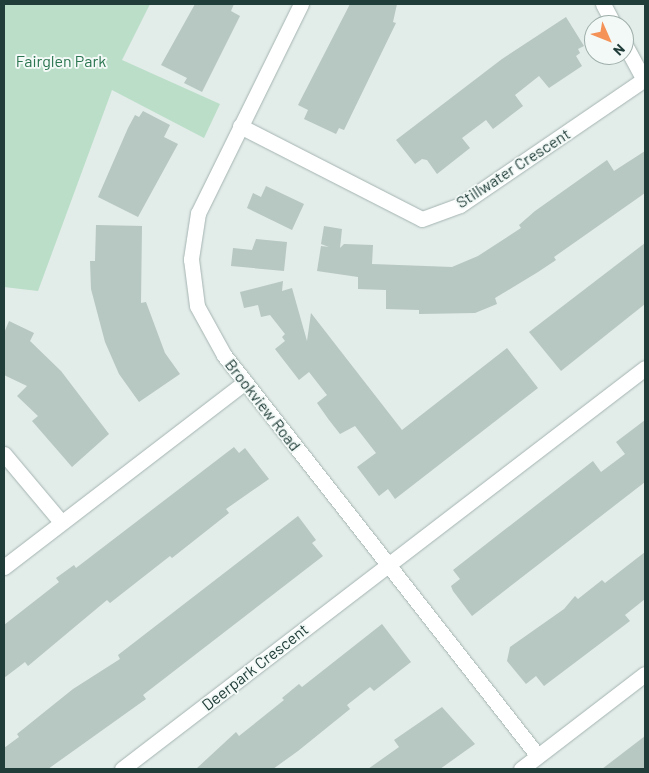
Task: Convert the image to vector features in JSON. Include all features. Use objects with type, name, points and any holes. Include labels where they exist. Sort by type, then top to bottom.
[{"type":"street","name":"Brookview Road","points":[[301,4],[202,202],[194,227],[191,259],[194,291],[204,322],[245,382],[538,756]]},
{"type":"street","points":[[634,60],[645,79]]},
{"type":"street","name":"Stillwater Crescent","points":[[240,126],[422,219],[460,205],[645,79]]},
{"type":"street","points":[[387,565],[645,368]]},
{"type":"street","points":[[4,567],[245,382]]},
{"type":"street","points":[[4,454],[61,522]]},
{"type":"street","name":"Deerpark Crescent","points":[[122,769],[387,565]]},
{"type":"street","points":[[521,769],[645,674]]},
{"type":"green space","name":"Fairglen Park","points":[[4,4],[150,4],[122,60],[220,104],[204,138],[112,90],[38,291],[4,287]]},
{"type":"building","points":[[195,4],[234,4],[231,11],[240,16],[202,92],[184,83],[187,78],[161,65]]},
{"type":"building","points":[[350,4],[397,4],[393,22],[396,23],[344,130],[339,128],[336,134],[304,119],[308,110],[298,105]]},
{"type":"building","points":[[566,17],[584,46],[578,49],[580,53],[576,56],[582,66],[549,88],[539,76],[515,95],[523,106],[493,129],[486,120],[462,138],[470,148],[437,174],[427,160],[422,159],[415,164],[396,140],[502,59]]},
{"type":"building","points":[[143,111],[170,125],[164,137],[178,144],[138,217],[98,197],[128,128],[135,115],[139,117]]},
{"type":"building","points":[[645,151],[645,193],[554,257],[556,260],[495,298],[497,304],[475,313],[419,314],[419,310],[386,309],[386,290],[358,289],[358,277],[317,271],[321,246],[329,247],[321,244],[324,226],[342,229],[340,248],[344,244],[373,245],[372,264],[452,267],[478,256],[521,228],[519,225],[535,211],[607,160],[614,171]]},
{"type":"building","points":[[266,186],[304,204],[292,230],[247,208],[253,193],[261,197]]},
{"type":"building","points":[[96,225],[142,226],[141,303],[146,302],[165,353],[180,374],[139,402],[119,374],[105,342],[91,289],[90,261],[95,261]]},
{"type":"building","points":[[256,239],[287,242],[284,271],[231,266],[233,248],[252,250]]},
{"type":"building","points":[[645,243],[645,304],[561,371],[529,332]]},
{"type":"building","points":[[283,281],[282,291],[292,288],[307,341],[311,313],[402,430],[507,348],[538,388],[395,499],[388,489],[379,496],[357,467],[376,453],[355,426],[340,434],[329,420],[317,403],[327,395],[309,372],[299,380],[275,349],[285,341],[282,337],[285,334],[270,315],[261,317],[258,305],[244,308],[240,292]]},
{"type":"building","points":[[9,321],[34,333],[30,341],[61,371],[109,434],[72,467],[32,421],[38,416],[17,396],[27,386],[4,375],[4,333]]},
{"type":"building","points":[[645,420],[645,482],[472,616],[453,591],[451,586],[460,579],[453,570],[593,461],[601,472],[625,454],[616,442]]},
{"type":"building","points":[[234,447],[239,453],[245,448],[269,479],[226,509],[229,513],[172,558],[170,556],[110,603],[107,600],[28,666],[25,662],[4,678],[4,625],[59,582],[56,578],[74,565],[76,568]]},
{"type":"building","points":[[298,516],[316,540],[312,543],[323,556],[143,695],[146,699],[48,769],[4,769],[4,748],[19,737],[17,734],[73,689],[120,659],[118,655]]},
{"type":"building","points":[[645,552],[645,599],[625,615],[630,621],[544,686],[536,676],[526,684],[507,661],[510,647],[564,609],[575,596],[578,599],[602,580],[605,583]]},
{"type":"building","points":[[382,624],[411,662],[374,691],[370,687],[347,705],[350,709],[298,751],[273,769],[196,769],[236,732],[239,736],[284,700],[282,698],[299,684],[302,687]]},
{"type":"building","points":[[442,707],[475,744],[440,769],[368,769],[399,747],[394,740]]},
{"type":"building","points":[[645,736],[645,769],[602,769]]}]
